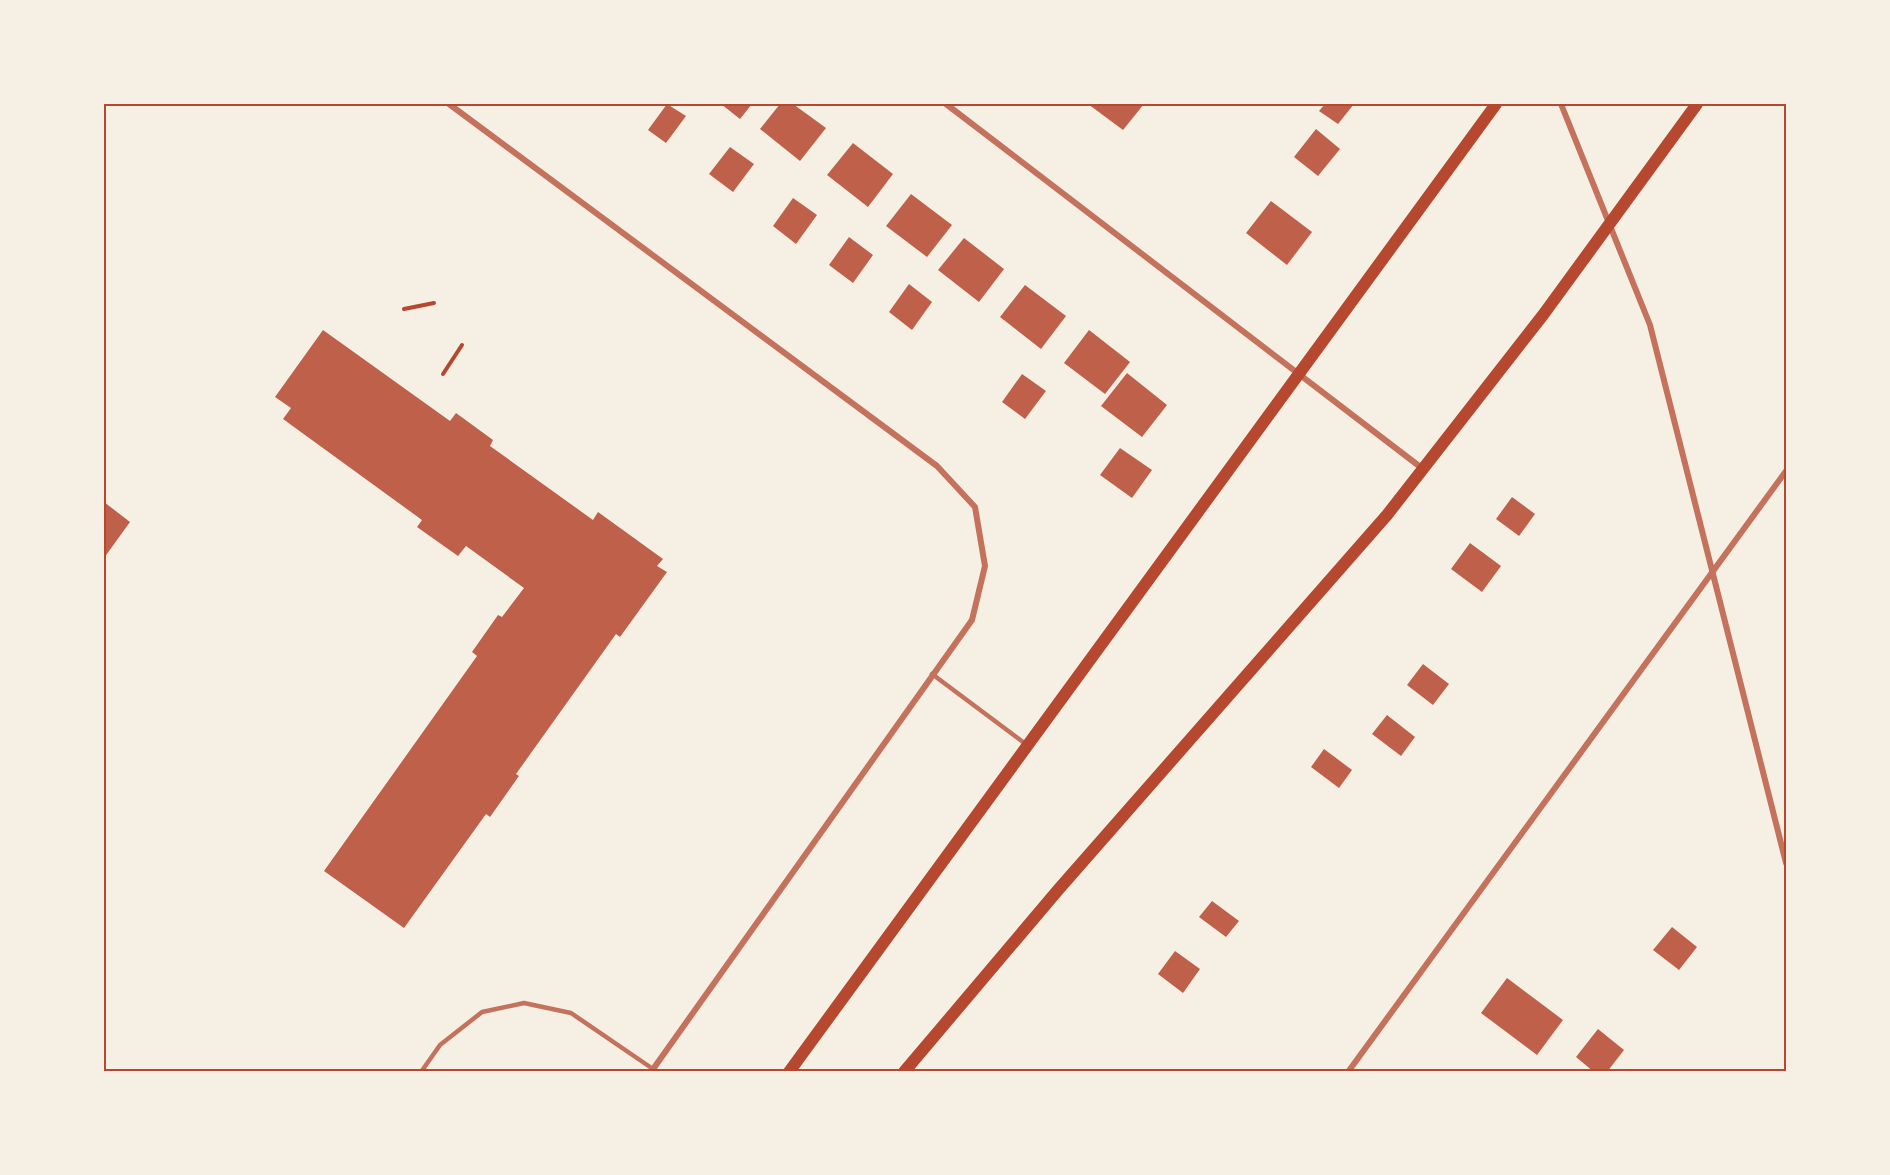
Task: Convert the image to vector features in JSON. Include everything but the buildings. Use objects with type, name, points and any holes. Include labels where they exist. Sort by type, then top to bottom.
[{"type":"main road","points":[[789,1071],[1496,104]]},
{"type":"main road","points":[[903,1071],[1058,890],[1387,515],[1543,315],[1697,104]]},
{"type":"street","points":[[449,104],[937,466],[975,507],[985,566],[972,620],[652,1070]]},
{"type":"street","points":[[946,104],[1423,469]]},
{"type":"street","points":[[1561,104],[1650,325],[1786,863]]},
{"type":"street","points":[[1348,1071],[1786,471]]},
{"type":"lane","points":[[932,674],[1027,745]]},
{"type":"lane","points":[[421,1071],[440,1045],[482,1012],[524,1003],[571,1013],[652,1070]]},
{"type":"path","points":[[404,309],[434,303]]},
{"type":"path","points":[[443,374],[462,345]]}]
